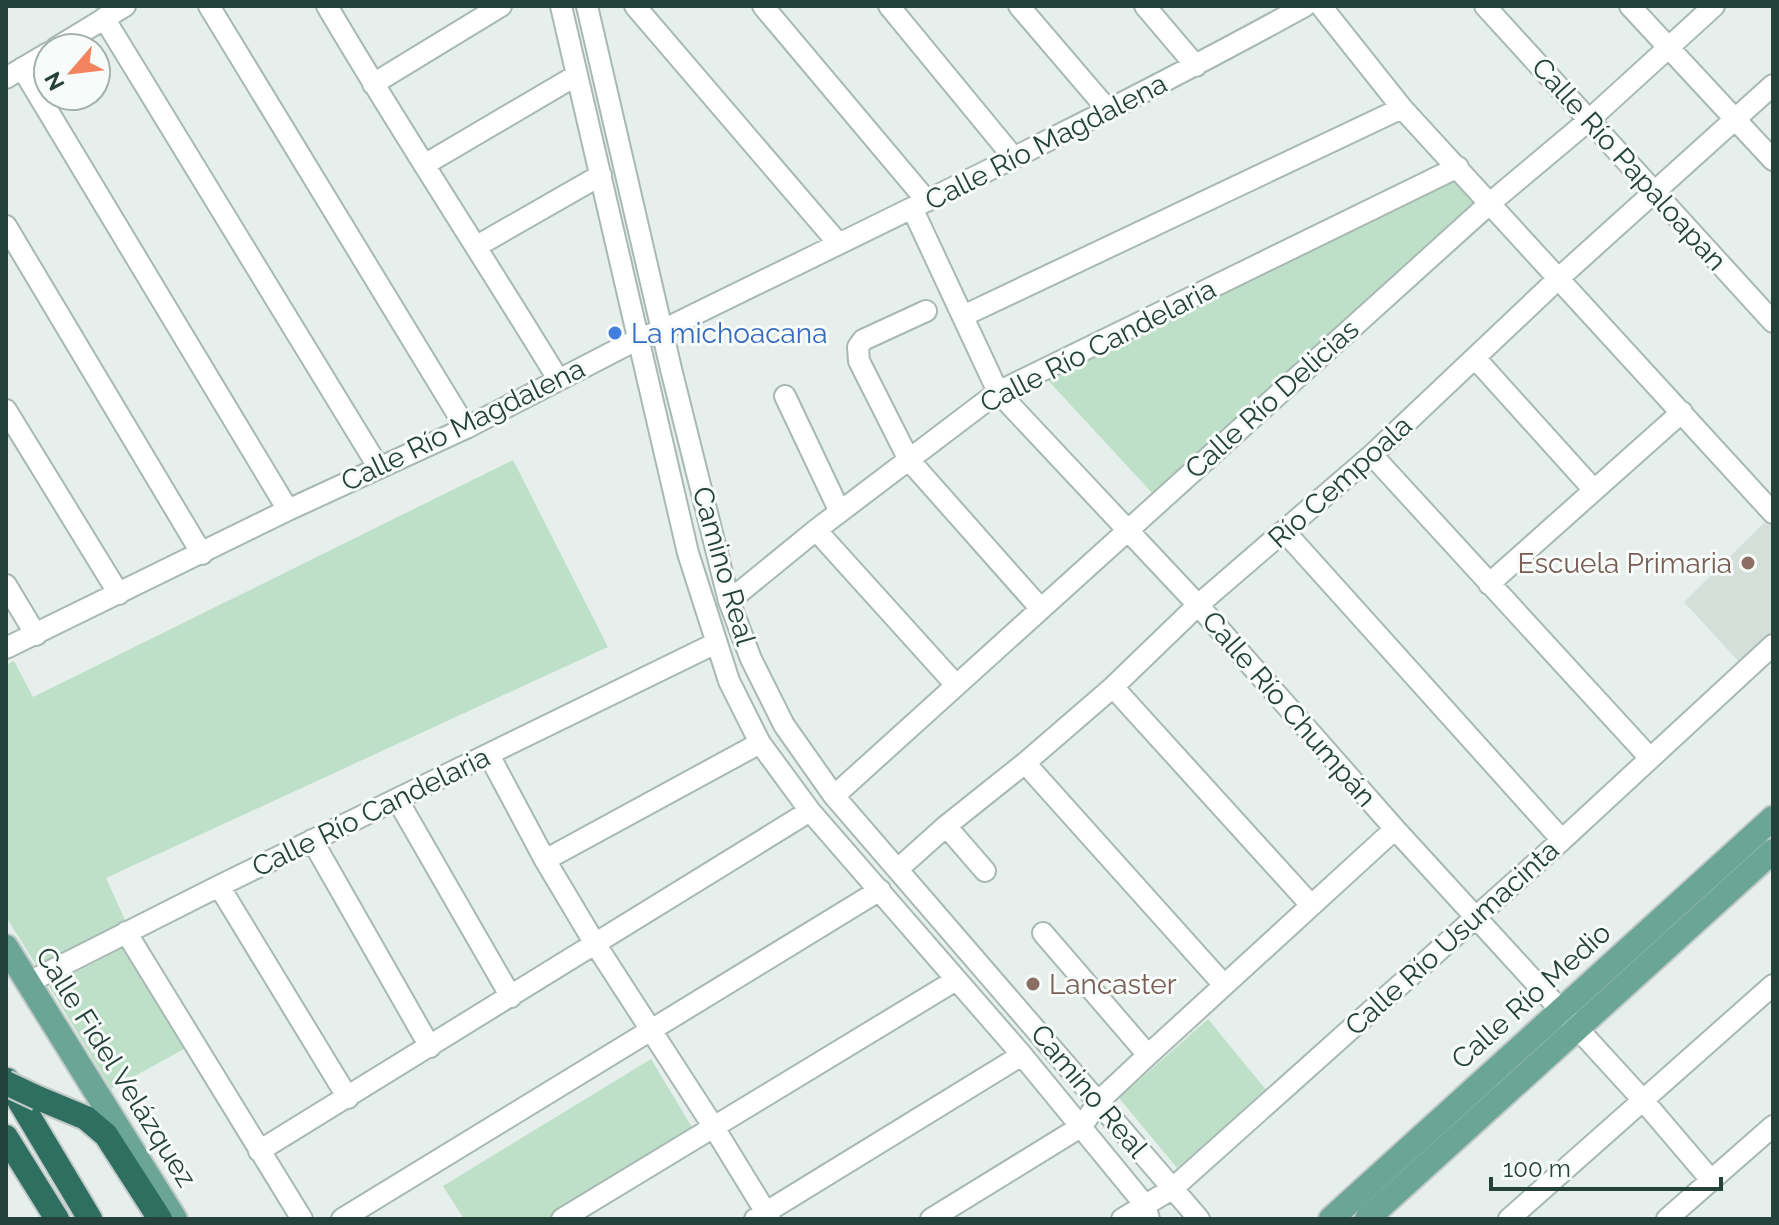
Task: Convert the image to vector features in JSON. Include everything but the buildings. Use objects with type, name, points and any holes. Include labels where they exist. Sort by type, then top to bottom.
[{"type":"highway","points":[[6,1080],[38,1098],[86,1118],[106,1135],[160,1219]]},
{"type":"highway","points":[[6,1080],[90,1219]]},
{"type":"highway","points":[[6,1137],[57,1219]]},
{"type":"main road","name":"Calle Río Medio","points":[[1331,1219],[1773,818]]},
{"type":"main road","name":"Calle Río Medio","points":[[1367,1219],[1773,851]]},
{"type":"main road","name":"Calle Fidel Velázquez","points":[[6,947],[175,1219]]},
{"type":"street","points":[[82,32],[125,6]]},
{"type":"street","points":[[209,6],[466,428]]},
{"type":"street","points":[[327,6],[558,379]]},
{"type":"street","points":[[373,84],[501,6]]},
{"type":"street","name":"Camino Real","points":[[587,6],[729,601],[751,659],[784,725],[834,796],[1199,1219]]},
{"type":"street","points":[[635,6],[838,243]]},
{"type":"street","name":"Calle Río Chumpán","points":[[763,6],[920,206],[963,316],[998,392],[1198,605],[1474,917],[1642,1099],[1711,1180]]},
{"type":"street","points":[[889,6],[1014,158]]},
{"type":"street","points":[[1019,6],[1108,110]]},
{"type":"street","points":[[1145,6],[1196,66]]},
{"type":"street","name":"Calle Río Magdalena","points":[[6,648],[288,510],[466,428],[638,339],[663,330],[920,206],[1196,66],[1305,6]]},
{"type":"street","points":[[1321,6],[1402,108],[1773,513]]},
{"type":"street","name":"Calle Río Papaloapan","points":[[1485,6],[1773,322]]},
{"type":"street","points":[[1630,6],[1773,160]]},
{"type":"street","name":"Calle Río Delicias","points":[[834,796],[1489,204],[1589,120],[1714,6]]},
{"type":"street","name":"Camino Real","points":[[566,10],[577,75],[688,553],[729,681],[760,743],[810,811],[1082,1126],[1147,1212]]},
{"type":"street","points":[[104,18],[379,468]]},
{"type":"street","points":[[32,62],[14,73],[288,510]]},
{"type":"street","points":[[424,165],[577,75]]},
{"type":"street","name":"Río Cempoala","points":[[898,869],[1113,687],[1198,605],[1372,455],[1559,278],[1773,85]]},
{"type":"street","points":[[963,316],[1402,108]]},
{"type":"street","name":"Calle Río Candelaria","points":[[729,601],[816,530],[998,392],[1458,167]]},
{"type":"street","points":[[477,246],[601,175]]},
{"type":"street","points":[[6,226],[202,554]]},
{"type":"street","points":[[926,311],[869,336],[858,347],[859,361],[909,460],[1041,609]]},
{"type":"street","points":[[1475,358],[1594,490]]},
{"type":"street","points":[[785,396],[840,512]]},
{"type":"street","points":[[6,410],[119,594]]},
{"type":"street","points":[[1489,584],[1682,412]]},
{"type":"street","points":[[1372,455],[1650,758]]},
{"type":"street","points":[[816,530],[956,685]]},
{"type":"street","points":[[1285,532],[1562,840]]},
{"type":"street","points":[[688,553],[715,547]]},
{"type":"street","points":[[6,585],[36,635]]},
{"type":"street","name":"Calle Río Candelaria","points":[[27,983],[716,643]]},
{"type":"street","name":"Calle Río Usumacinta","points":[[1122,1219],[1147,1212],[1562,840],[1773,645]]},
{"type":"street","points":[[1113,687],[1311,905]]},
{"type":"street","points":[[545,860],[760,743]]},
{"type":"street","points":[[489,755],[545,860],[713,1126],[763,1217],[1022,1055]]},
{"type":"street","points":[[1025,763],[1224,985]]},
{"type":"street","points":[[397,799],[511,997]]},
{"type":"street","points":[[259,1151],[810,811]]},
{"type":"street","points":[[946,826],[985,871]]},
{"type":"street","points":[[931,1219],[1082,1126],[1099,1101],[1395,829]]},
{"type":"street","points":[[312,840],[430,1047]]},
{"type":"street","points":[[219,886],[348,1098]]},
{"type":"street","points":[[342,1219],[880,890]]},
{"type":"street","points":[[921,940],[944,922]]},
{"type":"street","points":[[126,932],[302,1219]]},
{"type":"street","points":[[1043,933],[1148,1055]]},
{"type":"street","points":[[972,996],[992,977]]},
{"type":"street","points":[[562,1219],[956,980]]},
{"type":"street","points":[[1509,1219],[1773,985]]},
{"type":"street","points":[[1667,1219],[1773,1126]]},
{"type":"shaded area","name":"Escuela Primaria","points":[[1768,519],[1773,524],[1773,632],[1740,663],[1684,602]]},
{"type":"green space","points":[[1471,173],[1502,209],[1167,509],[1043,375]]},
{"type":"green space","points":[[513,460],[608,647],[106,878],[127,924],[38,968],[6,917],[6,665],[14,661],[33,697]]},
{"type":"green space","points":[[123,948],[186,1048],[111,1089],[49,986]]},
{"type":"green space","points":[[1208,1019],[1267,1091],[1177,1168],[1119,1098]]},
{"type":"green space","points":[[651,1059],[699,1139],[570,1219],[464,1219],[443,1186]]},
{"type":"place","name":"La michoacana","points":[[615,333]]},
{"type":"place","name":"Escuela Primaria","points":[[1748,563]]},
{"type":"place","name":"Lancaster","points":[[1033,984]]}]
